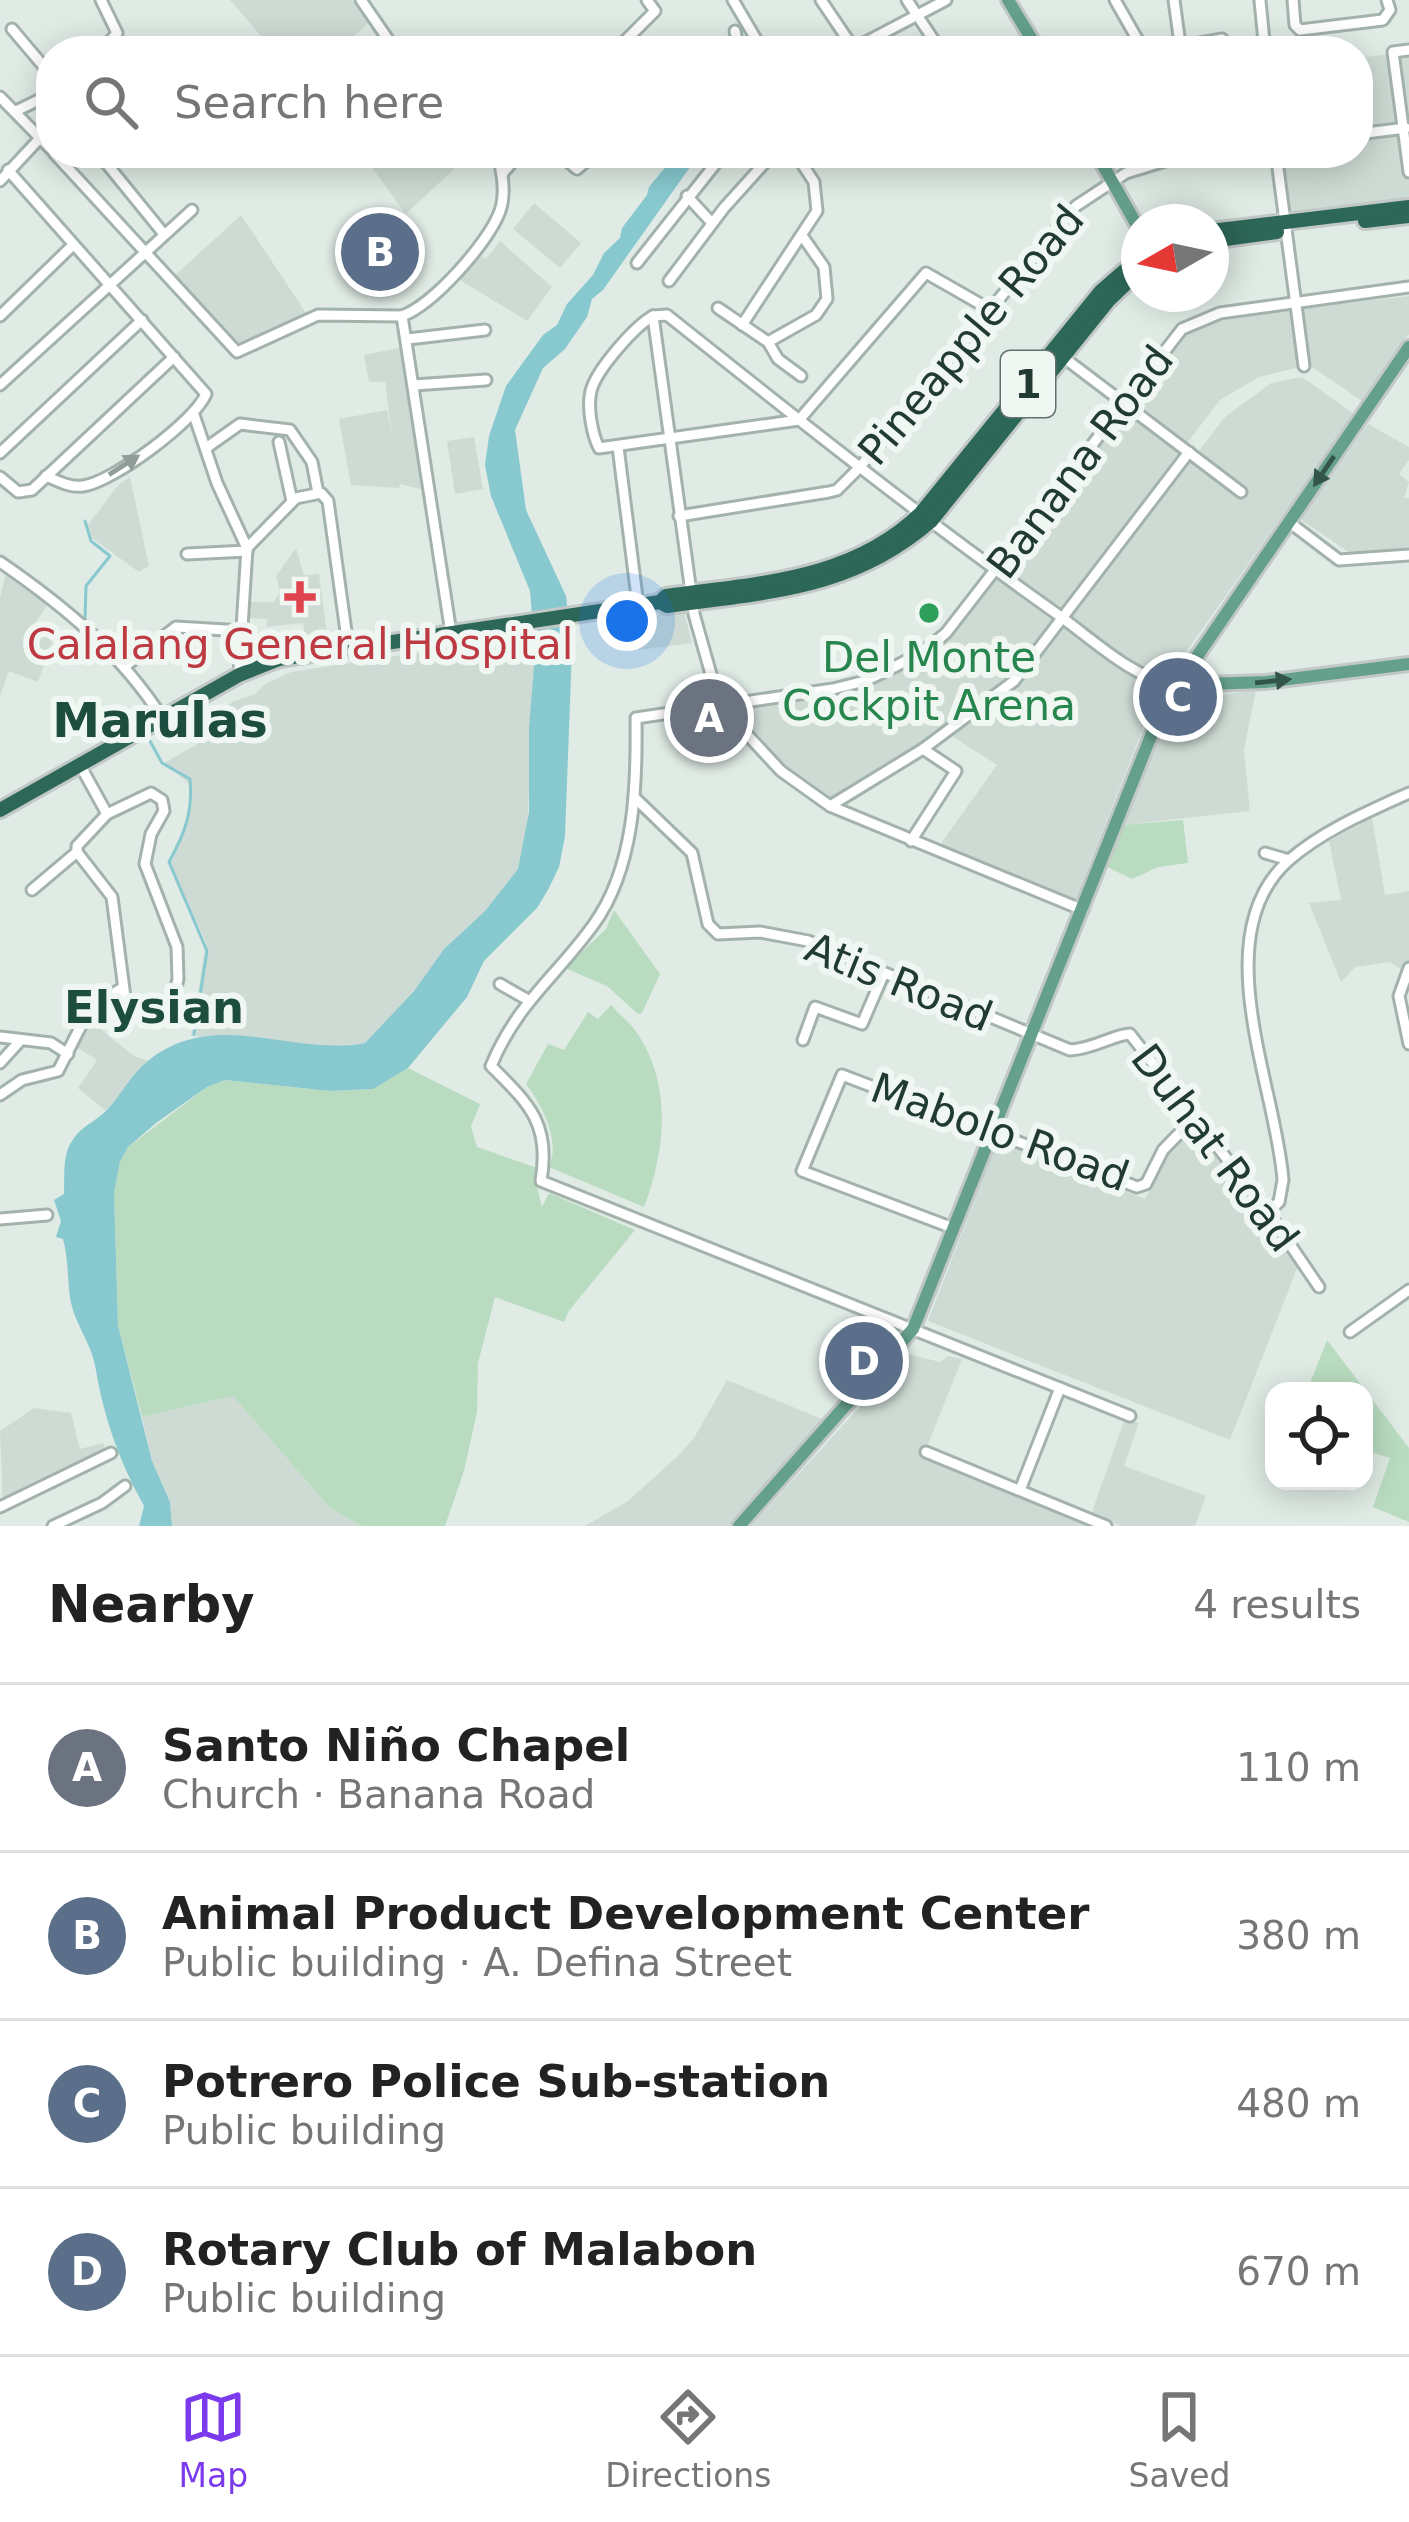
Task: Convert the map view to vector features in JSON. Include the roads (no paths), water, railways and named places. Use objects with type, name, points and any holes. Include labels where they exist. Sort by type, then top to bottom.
[{"type":"highway","points":[[1229,238],[1409,207]]},
{"type":"highway","points":[[1229,230],[1409,216]]},
{"type":"highway","name":"1","points":[[1059,354],[1121,273]]},
{"type":"highway","name":"1","points":[[0,810],[239,675],[280,659],[660,602],[666,596],[831,580],[892,553],[1059,354],[1121,288]]},
{"type":"main road","points":[[1008,0],[1030,36]]},
{"type":"main road","points":[[1105,168],[1125,204]]},
{"type":"main road","points":[[739,1526],[913,1330],[1174,685],[1409,346]]},
{"type":"main road","points":[[1174,685],[1266,682],[1409,664]]},
{"type":"street","points":[[101,0],[117,32],[114,36]]},
{"type":"street","points":[[362,0],[386,36]]},
{"type":"street","points":[[630,36],[655,11],[647,0]]},
{"type":"street","points":[[734,0],[754,36]]},
{"type":"street","points":[[821,0],[843,36]]},
{"type":"street","points":[[907,0],[931,36]]},
{"type":"street","points":[[877,36],[946,0]]},
{"type":"street","points":[[1115,0],[1135,36]]},
{"type":"street","points":[[1174,0],[1179,36]]},
{"type":"street","points":[[1293,0],[1295,26],[1300,30],[1383,20],[1390,10],[1387,0]]},
{"type":"street","points":[[1260,1],[1264,36]]},
{"type":"street","points":[[12,28],[36,57]]},
{"type":"street","points":[[735,31],[736,36]]},
{"type":"street","points":[[1409,50],[1393,52],[1409,172]]},
{"type":"street","points":[[0,97],[36,133]]},
{"type":"street","points":[[16,111],[36,101]]},
{"type":"street","points":[[1373,132],[1406,128]]},
{"type":"street","points":[[0,181],[36,141]]},
{"type":"street","points":[[68,168],[232,349],[242,351],[318,315],[412,313],[486,236],[501,209],[500,168]]},
{"type":"street","points":[[110,168],[163,233]]},
{"type":"street","points":[[638,262],[711,168]]},
{"type":"street","points":[[670,281],[758,168]]},
{"type":"street","points":[[742,325],[817,211],[814,182],[805,168]]},
{"type":"street","name":"Pineapple Road","points":[[679,516],[837,490],[1076,206],[1141,168]]},
{"type":"street","points":[[1278,168],[1304,366]]},
{"type":"street","points":[[8,170],[206,394],[194,415],[94,484],[72,487],[46,476]]},
{"type":"street","points":[[687,196],[712,224]]},
{"type":"street","points":[[0,386],[192,210]]},
{"type":"street","points":[[768,342],[816,315],[827,299],[824,266],[803,237]]},
{"type":"street","points":[[0,316],[73,245]]},
{"type":"street","points":[[989,309],[926,273],[799,420],[618,447],[596,446],[591,387],[627,338],[653,316],[667,316],[799,420],[996,571],[1153,680],[1174,685]]},
{"type":"street","name":"Banana Road","points":[[634,797],[636,718],[865,681],[923,652],[946,633],[1187,325],[1220,313],[1409,287]]},
{"type":"street","points":[[718,308],[768,342],[778,359],[800,376]]},
{"type":"street","points":[[402,316],[451,633]]},
{"type":"street","points":[[653,316],[692,597],[722,705],[781,771],[830,806],[1083,910]]},
{"type":"street","points":[[0,453],[142,320]]},
{"type":"street","points":[[408,339],[485,330]]},
{"type":"street","points":[[1059,354],[1241,492]]},
{"type":"street","points":[[0,477],[25,493],[174,357]]},
{"type":"street","points":[[414,385],[486,380]]},
{"type":"street","points":[[194,415],[247,550],[239,675]]},
{"type":"street","points":[[206,448],[240,424],[290,430],[312,462],[323,497],[348,646]]},
{"type":"street","points":[[279,442],[292,501]]},
{"type":"street","points":[[618,447],[638,605]]},
{"type":"street","points":[[830,806],[1003,692],[1189,452]]},
{"type":"street","points":[[188,554],[247,550],[292,501],[323,497]]},
{"type":"street","points":[[1289,522],[1339,560],[1409,555]]},
{"type":"street","points":[[0,562],[59,602],[124,667],[163,719]]},
{"type":"street","points":[[124,667],[176,627],[242,631]]},
{"type":"street","points":[[911,841],[956,774],[923,749]]},
{"type":"street","points":[[80,765],[107,814]]},
{"type":"street","points":[[32,890],[77,852],[80,839],[107,814],[151,793],[162,800],[164,811],[148,843],[145,864],[177,946],[173,1000],[163,1012],[133,1006],[122,988],[112,897],[77,852]]},
{"type":"street","points":[[1268,1212],[1280,1202],[1283,1180],[1246,970],[1246,950],[1258,906],[1289,860],[1409,793]]},
{"type":"street","points":[[634,797],[621,860],[598,919],[528,1000],[491,1067],[518,1090],[536,1118],[544,1149],[542,1181],[1130,1416]]},
{"type":"street","name":"Atis Road","points":[[634,797],[692,853],[707,923],[714,931],[722,935],[760,932],[808,941],[1032,1036]]},
{"type":"street","points":[[1265,853],[1289,860]]},
{"type":"street","points":[[1409,968],[1399,996],[1409,1044]]},
{"type":"street","points":[[803,1040],[814,1007],[862,1024],[884,973]]},
{"type":"street","points":[[500,984],[528,1000]]},
{"type":"street","points":[[0,1095],[22,1080],[58,1071],[90,1007],[122,988]]},
{"type":"street","name":"Duhat Road","points":[[1032,1036],[1070,1050],[1092,1048],[1130,1034],[1268,1212],[1319,1287]]},
{"type":"street","points":[[0,1036],[51,1043],[68,1054]]},
{"type":"street","points":[[0,1063],[20,1041]]},
{"type":"street","name":"Mabolo Road","points":[[953,1228],[802,1171],[842,1076],[1142,1187],[1163,1150],[1196,1117]]},
{"type":"street","points":[[0,1219],[47,1215]]},
{"type":"street","points":[[1350,1332],[1409,1290]]},
{"type":"street","points":[[1020,1490],[1060,1388]]},
{"type":"street","points":[[926,1452],[1106,1526]]},
{"type":"street","points":[[0,1508],[112,1454]]},
{"type":"street","points":[[53,1526],[103,1503],[125,1486]]},
{"type":"water","points":[[665,168],[689,168],[592,299],[587,317],[565,349],[543,368],[515,430],[526,510],[566,596],[572,649],[565,836],[559,867],[537,908],[484,961],[467,997],[408,1068],[373,1089],[330,1091],[225,1080],[207,1087],[128,1147],[114,1193],[118,1325],[152,1461],[170,1502],[172,1526],[139,1526],[144,1506],[113,1438],[93,1357],[71,1303],[63,1239],[56,1237],[61,1221],[54,1200],[64,1194],[69,1147],[143,1065],[175,1045],[227,1035],[337,1046],[365,1043],[518,869],[529,812],[535,654],[530,591],[491,496],[485,465],[489,436],[506,386],[620,238]]},
{"type":"waterway","points":[[85,521],[91,541],[110,556],[86,586],[85,619]]},
{"type":"waterway","points":[[150,741],[162,763],[190,779],[187,822],[169,862],[207,951],[194,1034]]},
{"type":"place","name":"Animal Product Development Center","points":[[380,252]]},
{"type":"place","name":"Calalang General Hospital","points":[[300,597]]},
{"type":"place","name":"Del Monte Cockpit Arena","points":[[929,613]]},
{"type":"place","name":"Potrero Police Sub-station","points":[[1178,697]]},
{"type":"place","name":"Santo Niño Chapel","points":[[709,718]]},
{"type":"place","name":"Rotary Club of Malabon","points":[[864,1361]]},
{"type":"district","name":"Marulas","points":[[160,720]]},
{"type":"district","name":"Elysian","points":[[154,1007]]}]
